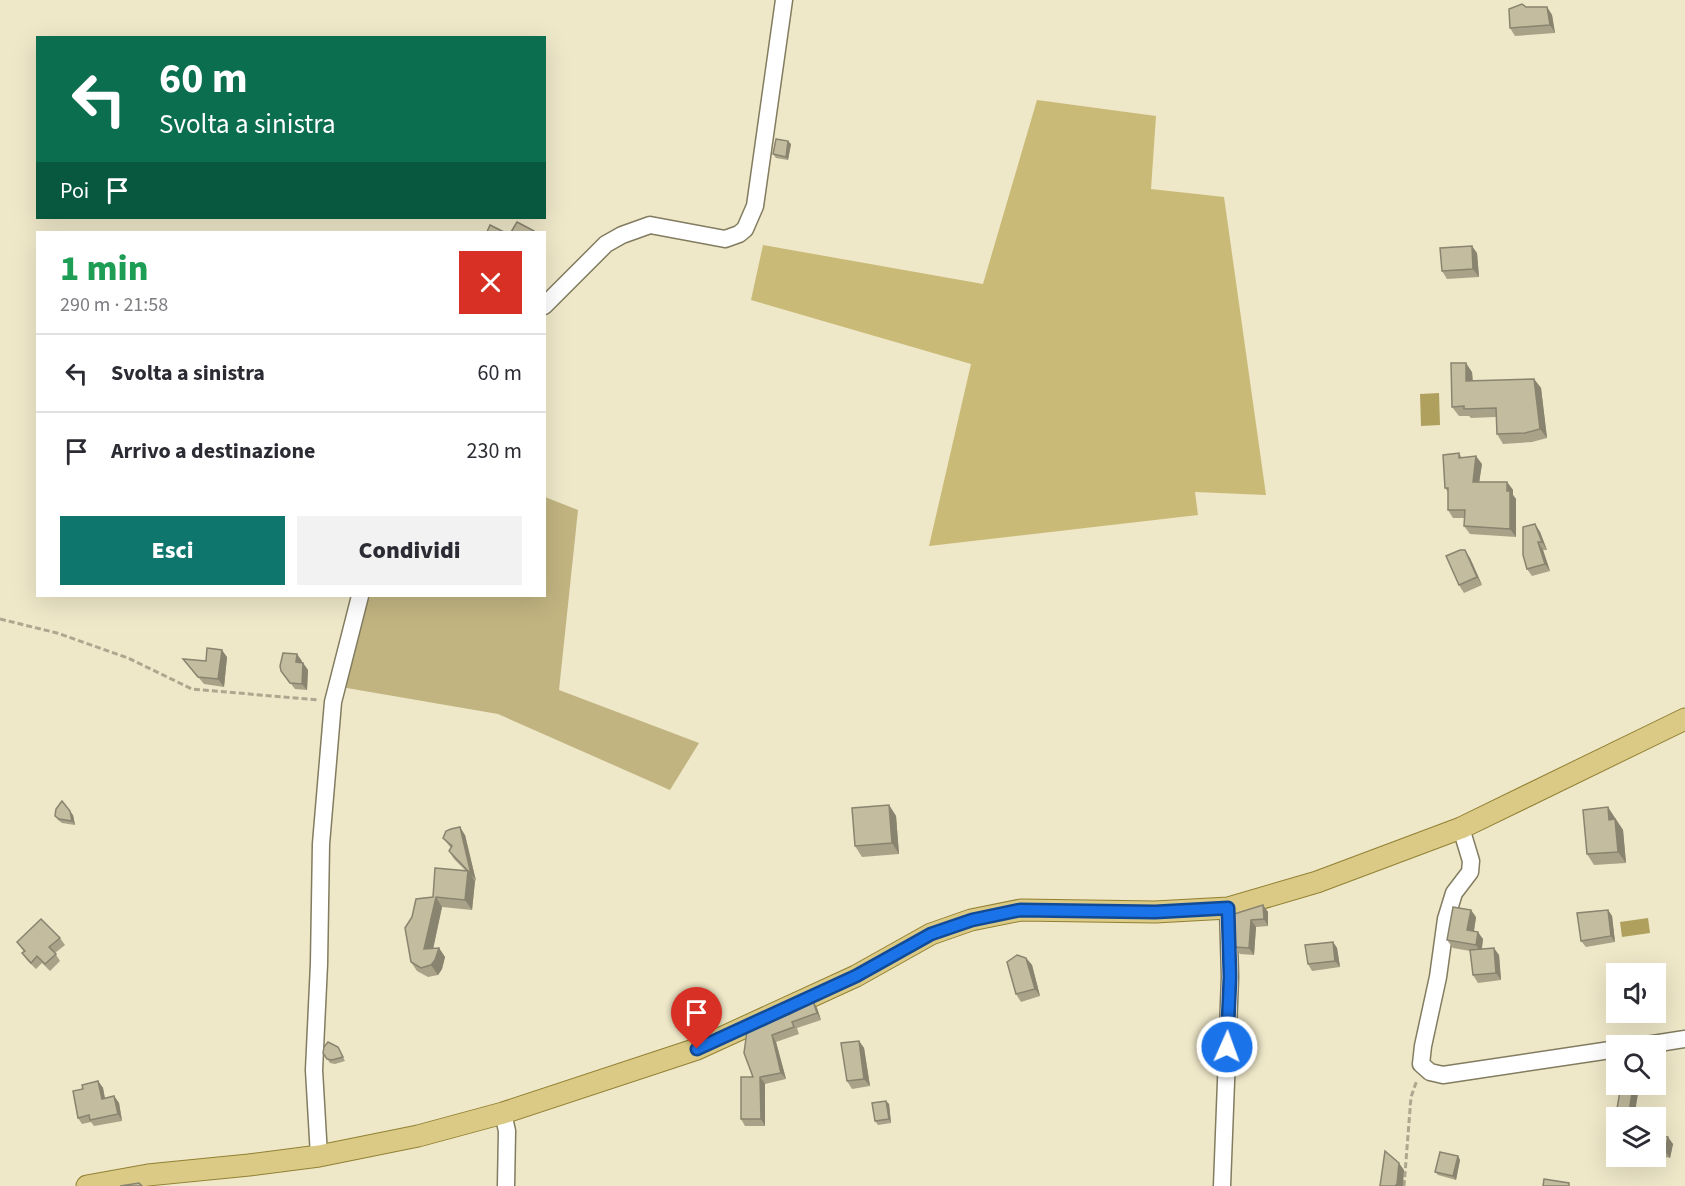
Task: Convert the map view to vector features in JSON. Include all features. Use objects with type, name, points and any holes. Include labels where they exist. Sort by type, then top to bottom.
[{"type":"main road","points":[[87,1186],[148,1175],[249,1166],[319,1156],[418,1136],[503,1113],[697,1049],[856,976],[931,934],[972,920],[1020,910],[1155,912],[1228,908],[1317,882],[1461,828],[1685,719]]},
{"type":"street","points":[[546,304],[606,244],[638,229],[650,225],[725,239],[746,229],[755,206],[784,0]]},
{"type":"street","points":[[319,1156],[314,1070],[321,844],[333,702],[360,597]]},
{"type":"street","points":[[1461,828],[1471,861],[1470,872],[1454,893],[1446,919],[1437,977],[1422,1046],[1421,1064],[1430,1072],[1443,1075],[1606,1051]]},
{"type":"street","points":[[1222,1186],[1230,977],[1228,908]]},
{"type":"street","points":[[1666,1042],[1685,1039]]},
{"type":"street","points":[[503,1113],[507,1131],[506,1186]]},
{"type":"path","points":[[0,619],[57,633],[128,658],[192,688],[333,702]]},
{"type":"path","points":[[1404,1186],[1412,1097],[1421,1064]]},
{"type":"shaded area","points":[[1037,100],[1156,116],[1151,189],[1224,197],[1266,495],[1195,492],[1198,515],[929,546],[971,364],[751,300],[763,245],[983,284]]},
{"type":"shaded area","points":[[1439,393],[1440,425],[1421,426],[1420,394]]},
{"type":"shaded area","points":[[546,497],[578,510],[559,690],[699,743],[670,790],[498,714],[341,687],[368,597],[546,597]]},
{"type":"shaded area","points":[[1648,918],[1650,933],[1622,937],[1620,922]]},
{"type":"building","points":[[1522,4],[1526,7],[1547,7],[1550,25],[1510,28],[1509,9]]},
{"type":"building","points":[[776,139],[788,141],[786,157],[773,154]]},
{"type":"building","points":[[517,222],[534,231],[512,231]]},
{"type":"building","points":[[490,225],[502,231],[487,231]]},
{"type":"building","points":[[1472,246],[1473,269],[1442,271],[1440,248]]},
{"type":"building","points":[[1451,363],[1466,363],[1466,381],[1534,379],[1540,429],[1525,433],[1497,434],[1496,408],[1452,407]]},
{"type":"building","points":[[1459,453],[1459,458],[1476,456],[1473,482],[1507,482],[1507,491],[1510,491],[1510,529],[1464,526],[1465,510],[1448,510],[1448,488],[1445,488],[1443,455]]},
{"type":"building","points":[[1535,524],[1542,542],[1538,542],[1545,564],[1527,569],[1523,555],[1523,527]]},
{"type":"building","points":[[1465,550],[1477,577],[1459,585],[1446,556]]},
{"type":"building","points":[[207,648],[222,650],[218,679],[198,677],[183,659],[206,661]]},
{"type":"building","points":[[283,653],[297,654],[296,662],[303,663],[302,684],[290,683],[281,671]]},
{"type":"building","points":[[62,801],[70,811],[72,821],[55,816],[56,809]]},
{"type":"building","points":[[889,805],[892,843],[855,846],[852,808]]},
{"type":"building","points":[[1608,807],[1609,820],[1615,819],[1618,852],[1587,854],[1583,810]]},
{"type":"building","points":[[460,827],[471,874],[449,851],[452,846],[443,838],[446,831]]},
{"type":"building","points":[[435,868],[468,871],[465,900],[436,897],[424,949],[439,948],[431,965],[421,968],[411,962],[405,928],[412,917],[416,899],[433,897]]},
{"type":"building","points":[[1263,905],[1264,919],[1251,920],[1249,948],[1235,947],[1234,914]]},
{"type":"building","points":[[1453,907],[1471,910],[1467,930],[1478,932],[1476,945],[1447,940]]},
{"type":"building","points":[[1608,910],[1611,936],[1581,941],[1577,913]]},
{"type":"building","points":[[41,919],[60,938],[49,947],[56,954],[45,964],[37,956],[31,963],[22,953],[25,951],[17,942]]},
{"type":"building","points":[[1333,942],[1335,961],[1308,964],[1305,945]]},
{"type":"building","points":[[1494,948],[1496,973],[1473,975],[1470,950]]},
{"type":"building","points":[[1017,955],[1026,958],[1035,989],[1016,994],[1007,962]]},
{"type":"building","points":[[813,1001],[817,1013],[792,1022],[794,1027],[772,1035],[781,1073],[760,1077],[761,1119],[741,1119],[741,1077],[753,1077],[744,1053],[747,1031],[790,1014]]},
{"type":"building","points":[[859,1041],[864,1079],[847,1081],[841,1043]]},
{"type":"building","points":[[328,1042],[338,1047],[343,1057],[327,1059],[323,1053]]},
{"type":"building","points":[[98,1081],[102,1099],[114,1096],[118,1114],[90,1120],[89,1115],[78,1118],[73,1091],[83,1089],[82,1085]]},
{"type":"building","points":[[1619,1095],[1632,1095],[1630,1107],[1617,1107]]},
{"type":"building","points":[[886,1101],[889,1119],[875,1121],[872,1103]]},
{"type":"building","points":[[1385,1151],[1399,1163],[1395,1186],[1380,1186]]},
{"type":"building","points":[[1440,1152],[1458,1156],[1453,1176],[1435,1172]]},
{"type":"building","points":[[1544,1179],[1569,1183],[1569,1186],[1543,1186]]},
{"type":"building","points":[[139,1183],[142,1186],[120,1186]]},
{"type":"route","points":[[697,1049],[856,976],[931,934],[972,920],[1020,910],[1155,912],[1228,908],[1230,977],[1227,1047]]}]
